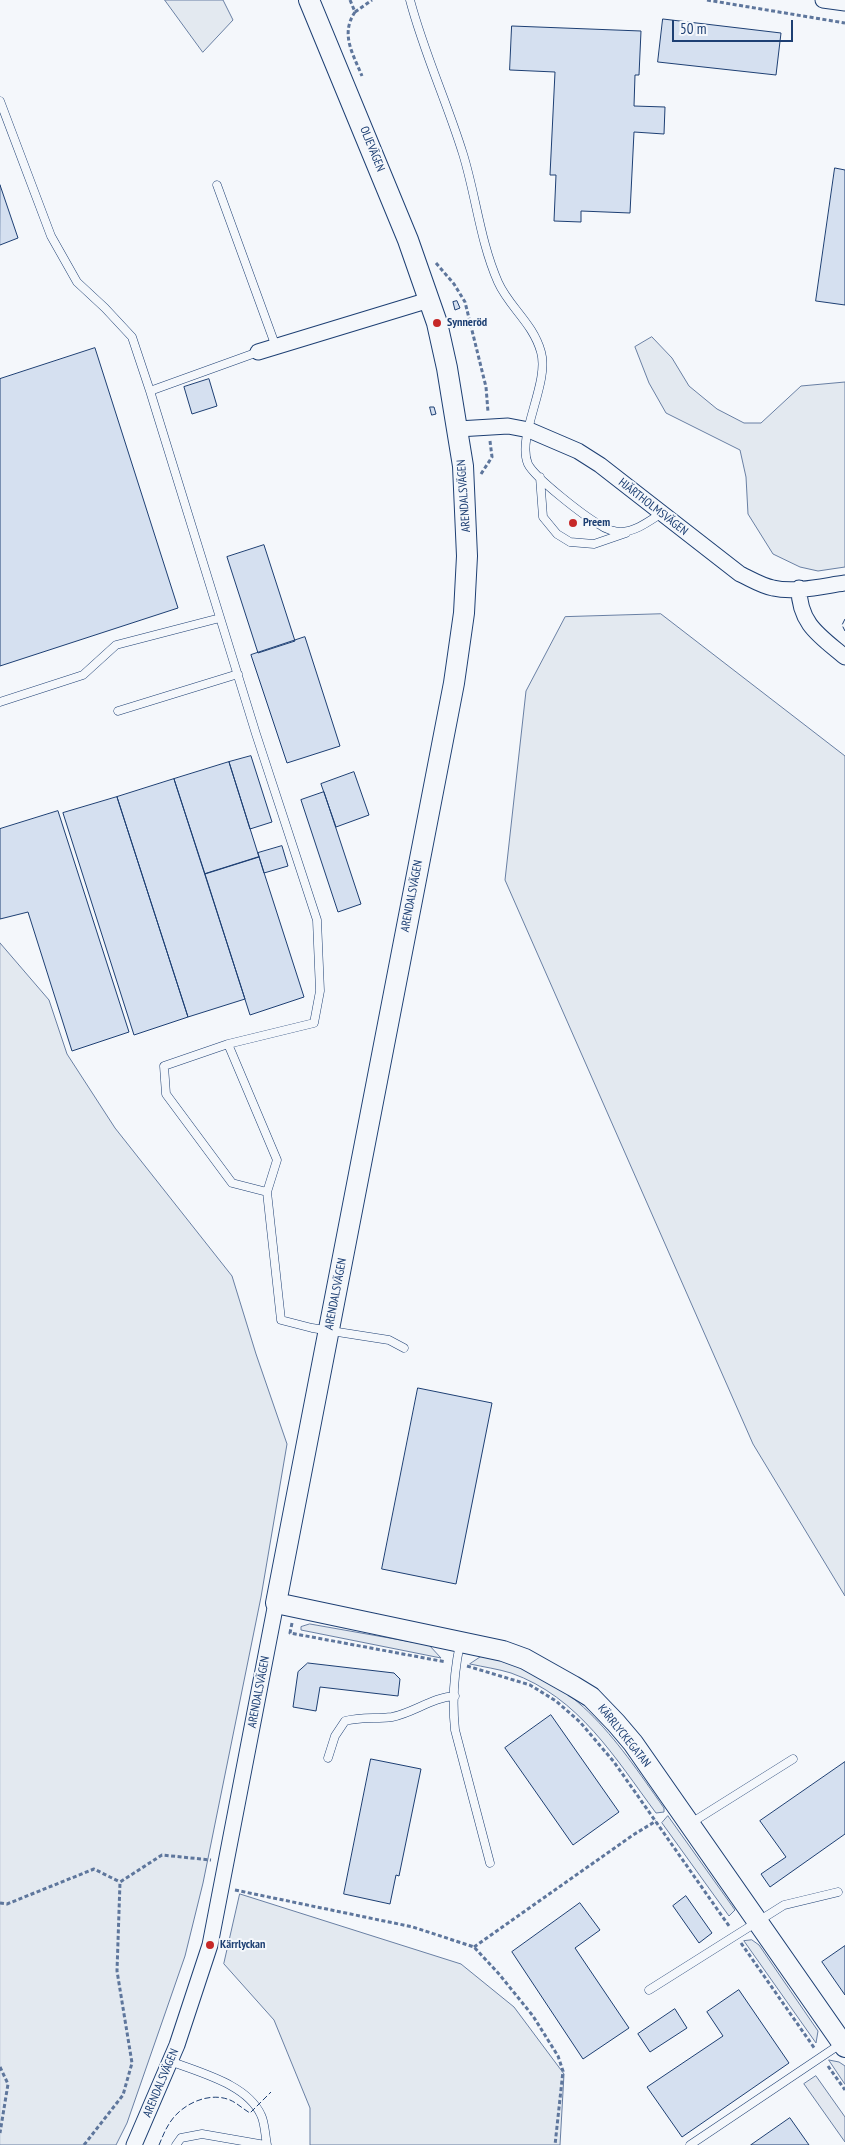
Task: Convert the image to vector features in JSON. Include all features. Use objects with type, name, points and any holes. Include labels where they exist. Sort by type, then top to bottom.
[{"type":"street","name":"OLJEVÄGEN","points":[[309,0],[360,120],[408,240],[429,300],[447,368],[458,429]]},
{"type":"street","points":[[823,0],[845,4]]},
{"type":"street","points":[[258,352],[429,300]]},
{"type":"street","name":"HJÄRTHOLMSVÄGEN","points":[[458,429],[508,426],[529,430],[578,451],[740,574],[774,589],[845,583]]},
{"type":"street","name":"ARENDALSVÄGEN","points":[[134,2145],[191,2006],[210,1945],[226,1861],[286,1606],[329,1330],[454,683],[463,622],[467,556],[466,499],[458,429]]},
{"type":"street","points":[[799,588],[799,603],[810,627],[845,657]]},
{"type":"street","name":"KÄRRLYCKEGATAN","points":[[286,1606],[460,1642],[525,1659],[591,1697],[633,1743],[844,2045]]},
{"type":"lane","points":[[410,0],[425,50],[463,154],[488,253],[498,283],[533,330],[542,354],[543,371],[526,450],[528,464],[540,478],[601,527],[619,532],[633,530]]},
{"type":"lane","points":[[0,101],[51,236],[77,282],[106,308],[132,337],[317,920],[320,991],[314,1023],[228,1044],[164,1066],[166,1094],[232,1183],[266,1192]]},
{"type":"lane","points":[[217,184],[276,347]]},
{"type":"lane","points":[[150,391],[258,352]]},
{"type":"lane","points":[[540,478],[543,517],[557,534],[570,542],[594,544],[633,530],[662,513]]},
{"type":"lane","points":[[0,702],[83,675],[116,645],[220,618]]},
{"type":"lane","points":[[118,711],[238,674]]},
{"type":"lane","points":[[228,1044],[276,1160],[266,1192],[281,1320],[389,1340],[404,1348]]},
{"type":"lane","points":[[460,1642],[456,1664],[454,1696],[456,1730],[490,1863]]},
{"type":"lane","points":[[328,1758],[335,1736],[345,1720],[361,1717],[391,1717],[443,1696],[454,1696]]},
{"type":"lane","points":[[689,1824],[794,1759]]},
{"type":"lane","points":[[649,1990],[784,1905],[838,1892]]},
{"type":"lane","points":[[690,2145],[820,2056],[844,2045]]},
{"type":"lane","points":[[170,2061],[220,2081],[250,2099],[263,2117],[266,2145],[202,2134],[182,2138],[176,2145]]},
{"type":"path","points":[[350,0],[355,12]]},
{"type":"path","points":[[364,81],[347,38],[347,29],[355,12],[372,0]]},
{"type":"path","points":[[707,0],[845,23]]},
{"type":"path","points":[[433,260],[454,284],[465,302],[486,387],[492,458],[478,478]]},
{"type":"path","points":[[286,1606],[290,1633],[477,1668],[530,1685],[564,1706],[597,1740],[845,2090]]},
{"type":"path","points":[[474,1947],[633,1835],[656,1821]]},
{"type":"path","points":[[120,1882],[162,1855],[226,1861]]},
{"type":"path","points":[[0,1903],[7,1904],[94,1869],[120,1882]]},
{"type":"path","points":[[84,2145],[123,2095],[132,2063],[117,1971],[120,1882]]},
{"type":"path","points":[[222,1887],[413,1927],[474,1947],[499,1974],[532,2016],[558,2056],[563,2071],[555,2145]]},
{"type":"path","points":[[0,2067],[8,2084],[0,2133]]},
{"type":"shaded area","points":[[165,0],[223,0],[233,20],[203,52]]},
{"type":"shaded area","points":[[652,337],[672,358],[689,386],[717,409],[744,423],[761,423],[801,386],[845,382],[845,567],[818,571],[800,567],[773,554],[748,514],[746,477],[740,450],[666,413],[649,383],[635,347]]},
{"type":"shaded area","points":[[661,614],[845,756],[845,1596],[753,1444],[505,880],[526,691],[565,617]]},
{"type":"shaded area","points":[[0,943],[49,1000],[67,1054],[115,1128],[232,1276],[287,1444],[261,1597],[203,1883],[185,1956],[127,2123],[116,2145],[0,2145]]},
{"type":"shaded area","points":[[310,1624],[429,1645],[441,1658],[301,1630],[301,1627]]},
{"type":"shaded area","points":[[482,1656],[514,1665],[542,1677],[567,1693],[609,1733],[646,1782],[664,1808],[664,1812],[656,1813],[594,1731],[576,1713],[557,1697],[535,1684],[511,1673],[470,1664]]},
{"type":"shaded area","points":[[668,1816],[735,1910],[729,1916],[662,1823]]},
{"type":"shaded area","points":[[240,1894],[461,1964],[514,2007],[564,2074],[560,2145],[310,2145],[310,2108],[274,2020],[224,1964]]},
{"type":"shaded area","points":[[752,1940],[759,1945],[818,2031],[816,2043],[744,1941]]},
{"type":"shaded area","points":[[829,2060],[839,2062],[845,2066],[845,2084]]},
{"type":"shaded area","points":[[816,2076],[845,2117],[845,2142],[804,2084]]},
{"type":"building","points":[[663,19],[781,33],[776,75],[658,62]]},
{"type":"building","points":[[512,26],[641,31],[639,75],[635,75],[634,106],[665,107],[664,134],[634,132],[630,213],[581,211],[581,222],[554,221],[556,175],[550,175],[555,72],[510,70]]},
{"type":"building","points":[[835,168],[845,170],[845,305],[816,301]]},
{"type":"building","points":[[0,185],[18,238],[0,245]]},
{"type":"building","points":[[457,301],[460,308],[455,310],[453,302]]},
{"type":"building","points":[[95,348],[178,608],[0,666],[0,379]]},
{"type":"building","points":[[209,379],[217,406],[192,414],[184,387]]},
{"type":"building","points":[[430,407],[434,407],[436,414],[432,415]]},
{"type":"building","points":[[264,545],[295,641],[258,653],[227,557]]},
{"type":"building","points":[[305,637],[340,746],[287,763],[251,655]]},
{"type":"building","points":[[251,756],[272,822],[250,829],[229,762]]},
{"type":"building","points":[[229,762],[259,857],[205,874],[174,779]]},
{"type":"building","points":[[354,772],[369,815],[336,827],[321,784]]},
{"type":"building","points":[[174,779],[245,999],[188,1017],[117,797]]},
{"type":"building","points":[[324,792],[361,904],[338,912],[301,800]]},
{"type":"building","points":[[117,797],[188,1017],[134,1035],[63,813]]},
{"type":"building","points":[[58,811],[129,1032],[72,1051],[28,912],[0,919],[0,829]]},
{"type":"building","points":[[282,846],[288,866],[264,873],[258,853]]},
{"type":"building","points":[[259,857],[304,997],[250,1015],[205,874]]},
{"type":"building","points":[[418,1388],[492,1403],[456,1584],[382,1569]]},
{"type":"building","points":[[308,1663],[394,1673],[400,1679],[398,1696],[320,1687],[316,1711],[293,1707],[298,1672]]},
{"type":"building","points":[[551,1715],[619,1812],[573,1845],[505,1748]]},
{"type":"building","points":[[371,1759],[421,1769],[399,1876],[396,1875],[390,1904],[344,1894]]},
{"type":"building","points":[[845,1762],[845,1834],[770,1887],[761,1874],[786,1857],[760,1821]]},
{"type":"building","points":[[686,1896],[712,1933],[699,1943],[673,1906]]},
{"type":"building","points":[[580,1903],[600,1930],[575,1948],[629,2028],[583,2059],[512,1952]]},
{"type":"building","points":[[845,1946],[845,1995],[822,1962]]},
{"type":"building","points":[[739,1990],[789,2063],[682,2137],[647,2087],[723,2036],[707,2012]]},
{"type":"building","points":[[675,2009],[687,2028],[650,2052],[638,2034]]},
{"type":"building","points":[[790,2118],[809,2145],[751,2145]]},
{"type":"fence","points":[[845,619],[842,625],[845,631]]},
{"type":"fence","points":[[159,2145],[174,2117],[195,2102],[213,2097],[222,2098],[233,2101],[250,2113],[271,2092]]},
{"type":"place","name":"Synneröd","points":[[437,323]]},
{"type":"place","name":"Preem","points":[[573,523]]},
{"type":"place","name":"Kärrlyckan","points":[[210,1945]]}]
